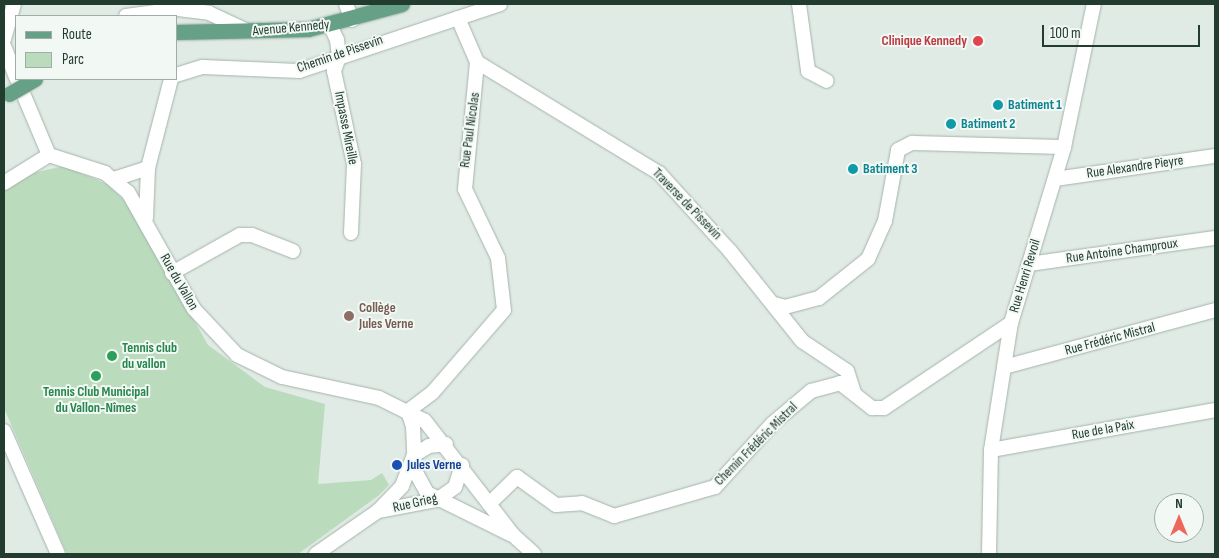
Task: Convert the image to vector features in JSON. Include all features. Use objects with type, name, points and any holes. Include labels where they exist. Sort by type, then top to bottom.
[{"type":"main road","name":"Avenue Kennedy","points":[[178,32],[247,32],[330,25],[402,4]]},
{"type":"main road","points":[[6,95],[33,80]]},
{"type":"street","points":[[4,40],[14,4]]},
{"type":"street","points":[[346,4],[352,20]]},
{"type":"street","name":"Chemin de Pissevin","points":[[178,74],[203,67],[299,71],[500,4]]},
{"type":"street","points":[[800,4],[808,71],[827,81]]},
{"type":"street","name":"Rue Henri Revoil","points":[[989,554],[991,450],[1011,324],[1064,147],[1094,4]]},
{"type":"street","points":[[133,15],[178,9],[201,12],[247,32]]},
{"type":"street","name":"Rue Paul Nicolas","points":[[408,411],[432,392],[504,310],[498,258],[465,188],[477,62],[458,18]]},
{"type":"street","name":"Impasse Mireille","points":[[330,25],[339,57],[334,71],[354,164],[351,233]]},
{"type":"street","points":[[4,40],[15,33]]},
{"type":"street","points":[[4,46],[15,73]]},
{"type":"street","name":"Traverse de Pissevin","points":[[477,62],[646,163],[705,222],[774,304],[802,341],[847,371],[854,392]]},
{"type":"street","points":[[18,80],[42,130],[49,155]]},
{"type":"street","points":[[146,219],[148,168],[171,80]]},
{"type":"street","points":[[774,304],[784,307],[820,298],[868,259],[892,193],[898,150],[912,143],[1064,147]]},
{"type":"street","points":[[49,155],[114,179],[148,168]]},
{"type":"street","points":[[4,183],[49,155]]},
{"type":"street","name":"Rue Alexandre Pieyre","points":[[1055,179],[1215,156]]},
{"type":"street","name":"Rue du Vallon","points":[[114,179],[146,219],[172,273],[214,335],[243,359],[282,377],[362,393],[408,411],[425,421],[446,444],[513,535],[534,554]]},
{"type":"street","points":[[172,273],[240,234],[252,235],[292,251]]},
{"type":"street","name":"Rue Antoine Champroux","points":[[1029,264],[1215,238]]},
{"type":"street","name":"Rue Frédéric Mistral","points":[[1004,367],[1215,310]]},
{"type":"street","name":"Chemin Frédéric Mistral","points":[[490,504],[518,477],[556,506],[582,503],[614,516],[715,488],[773,423],[811,391],[840,383],[854,392],[872,408],[884,408],[1011,324]]},
{"type":"street","name":"Rue Paul Nicolas","points":[[425,421],[432,392]]},
{"type":"street","name":"Rue de la Paix","points":[[991,450],[1215,410]]},
{"type":"street","name":"Rue du Vallon","points":[[408,411],[420,484],[437,500],[513,535]]},
{"type":"street","points":[[4,431],[58,554]]},
{"type":"street","points":[[414,455],[429,446],[446,444]]},
{"type":"street","name":"Rue Grieg","points":[[316,554],[378,511],[402,486],[414,455]]},
{"type":"street","name":"Rue Grieg","points":[[378,511],[437,500],[455,487],[462,465]]},
{"type":"green space","name":"Tennis club du vallon","points":[[64,166],[107,184],[129,205],[208,345],[265,387],[325,404],[318,484],[371,480],[382,473],[389,485],[378,496],[298,554],[67,554],[4,408],[4,189],[37,172]]},
{"type":"place","name":"Clinique Kennedy","points":[[978,41]]},
{"type":"place","name":"Batiment 1","points":[[998,105]]},
{"type":"place","name":"Batiment 2","points":[[951,124]]},
{"type":"place","name":"Batiment 3","points":[[853,169]]},
{"type":"place","name":"Collège Jules Verne","points":[[349,316]]},
{"type":"place","name":"Tennis club du vallon","points":[[112,356]]},
{"type":"place","name":"Tennis Club Municipal du Vallon-Nîmes","points":[[96,376]]},
{"type":"place","name":"Jules Verne","points":[[397,465]]}]
